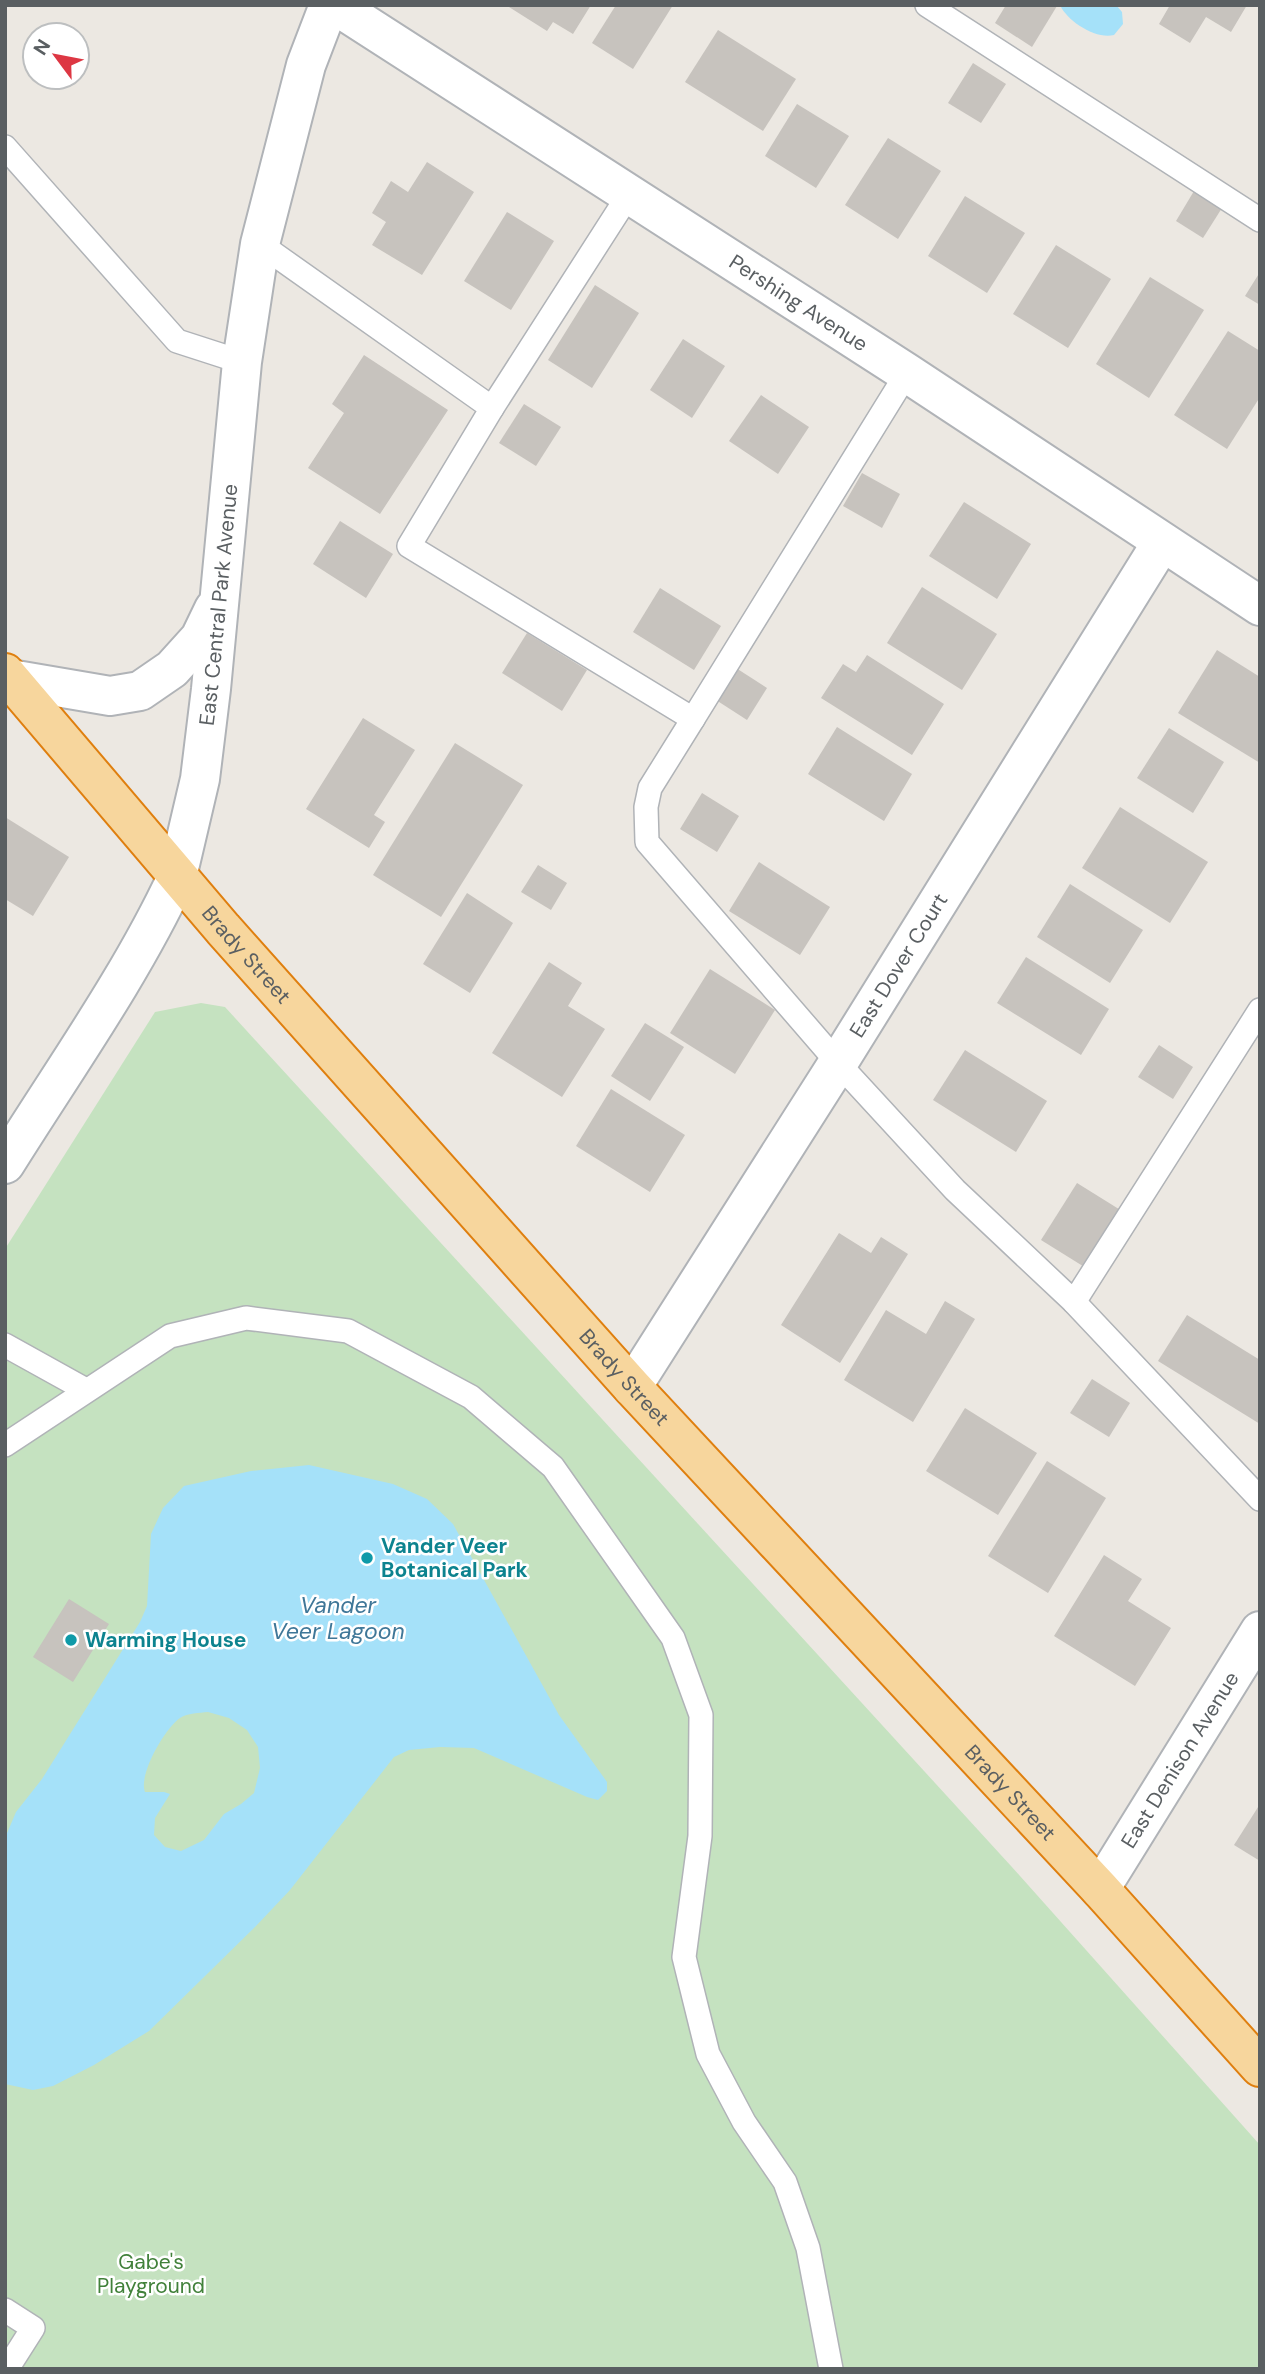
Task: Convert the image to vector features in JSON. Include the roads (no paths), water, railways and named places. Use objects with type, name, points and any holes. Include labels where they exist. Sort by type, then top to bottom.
[{"type":"highway","name":"Brady Street","points":[[8,676],[177,877],[632,1387],[1100,1889],[1260,2067]]},
{"type":"street","name":"East Central Park Avenue","points":[[5,1164],[122,977],[177,877],[200,779],[242,362],[260,244],[306,65],[329,5]]},
{"type":"street","name":"Pershing Avenue","points":[[335,5],[906,373],[1260,606]]},
{"type":"street","name":"East Dover Court","points":[[632,1387],[838,1063],[1162,542]]},
{"type":"street","points":[[8,676],[110,696],[140,691],[172,669],[200,638],[219,598]]},
{"type":"street","name":"East Denison Avenue","points":[[1100,1889],[1260,1631]]},
{"type":"lane","points":[[927,5],[1260,220]]},
{"type":"lane","points":[[5,147],[177,341],[242,362]]},
{"type":"lane","points":[[628,196],[492,408],[410,546],[693,719]]},
{"type":"lane","points":[[260,244],[492,408]]},
{"type":"lane","points":[[906,373],[650,788],[646,807],[647,842],[838,1063],[955,1190],[1074,1302],[1260,1499]]},
{"type":"lane","points":[[1074,1302],[1260,1010]]},
{"type":"lane","points":[[5,1445],[170,1336],[246,1318],[348,1331],[471,1397],[552,1467],[673,1638],[701,1715],[701,1836],[684,1957],[708,2054],[744,2122],[785,2182],[808,2248],[831,2369]]},
{"type":"lane","points":[[5,1345],[86,1390]]},
{"type":"lane","points":[[5,2310],[33,2329],[7,2369]]},
{"type":"water","points":[[1060,5],[1116,5],[1122,12],[1123,24],[1114,35],[1099,35],[1075,23]]},
{"type":"water","name":"Vander Veer Lagoon","points":[[309,1465],[393,1484],[427,1499],[453,1524],[559,1715],[607,1782],[607,1791],[598,1800],[587,1797],[474,1748],[409,1750],[394,1757],[290,1890],[149,2031],[94,2065],[53,2086],[33,2090],[5,2084],[5,1838],[16,1812],[42,1779],[140,1622],[147,1606],[151,1534],[163,1508],[184,1486],[251,1471]],"holes":[[[208,1712],[229,1718],[247,1730],[258,1747],[260,1768],[254,1793],[224,1814],[204,1840],[181,1851],[165,1847],[154,1835],[155,1818],[170,1794],[145,1792],[144,1784],[154,1752],[167,1731],[183,1716]]]},
{"type":"place","name":"Vander Veer Botanical Park","points":[[367,1558]]},
{"type":"place","name":"Warming House","points":[[71,1640]]},
{"type":"park label","name":"Gabe's Playground","points":[[151,2274]]}]
